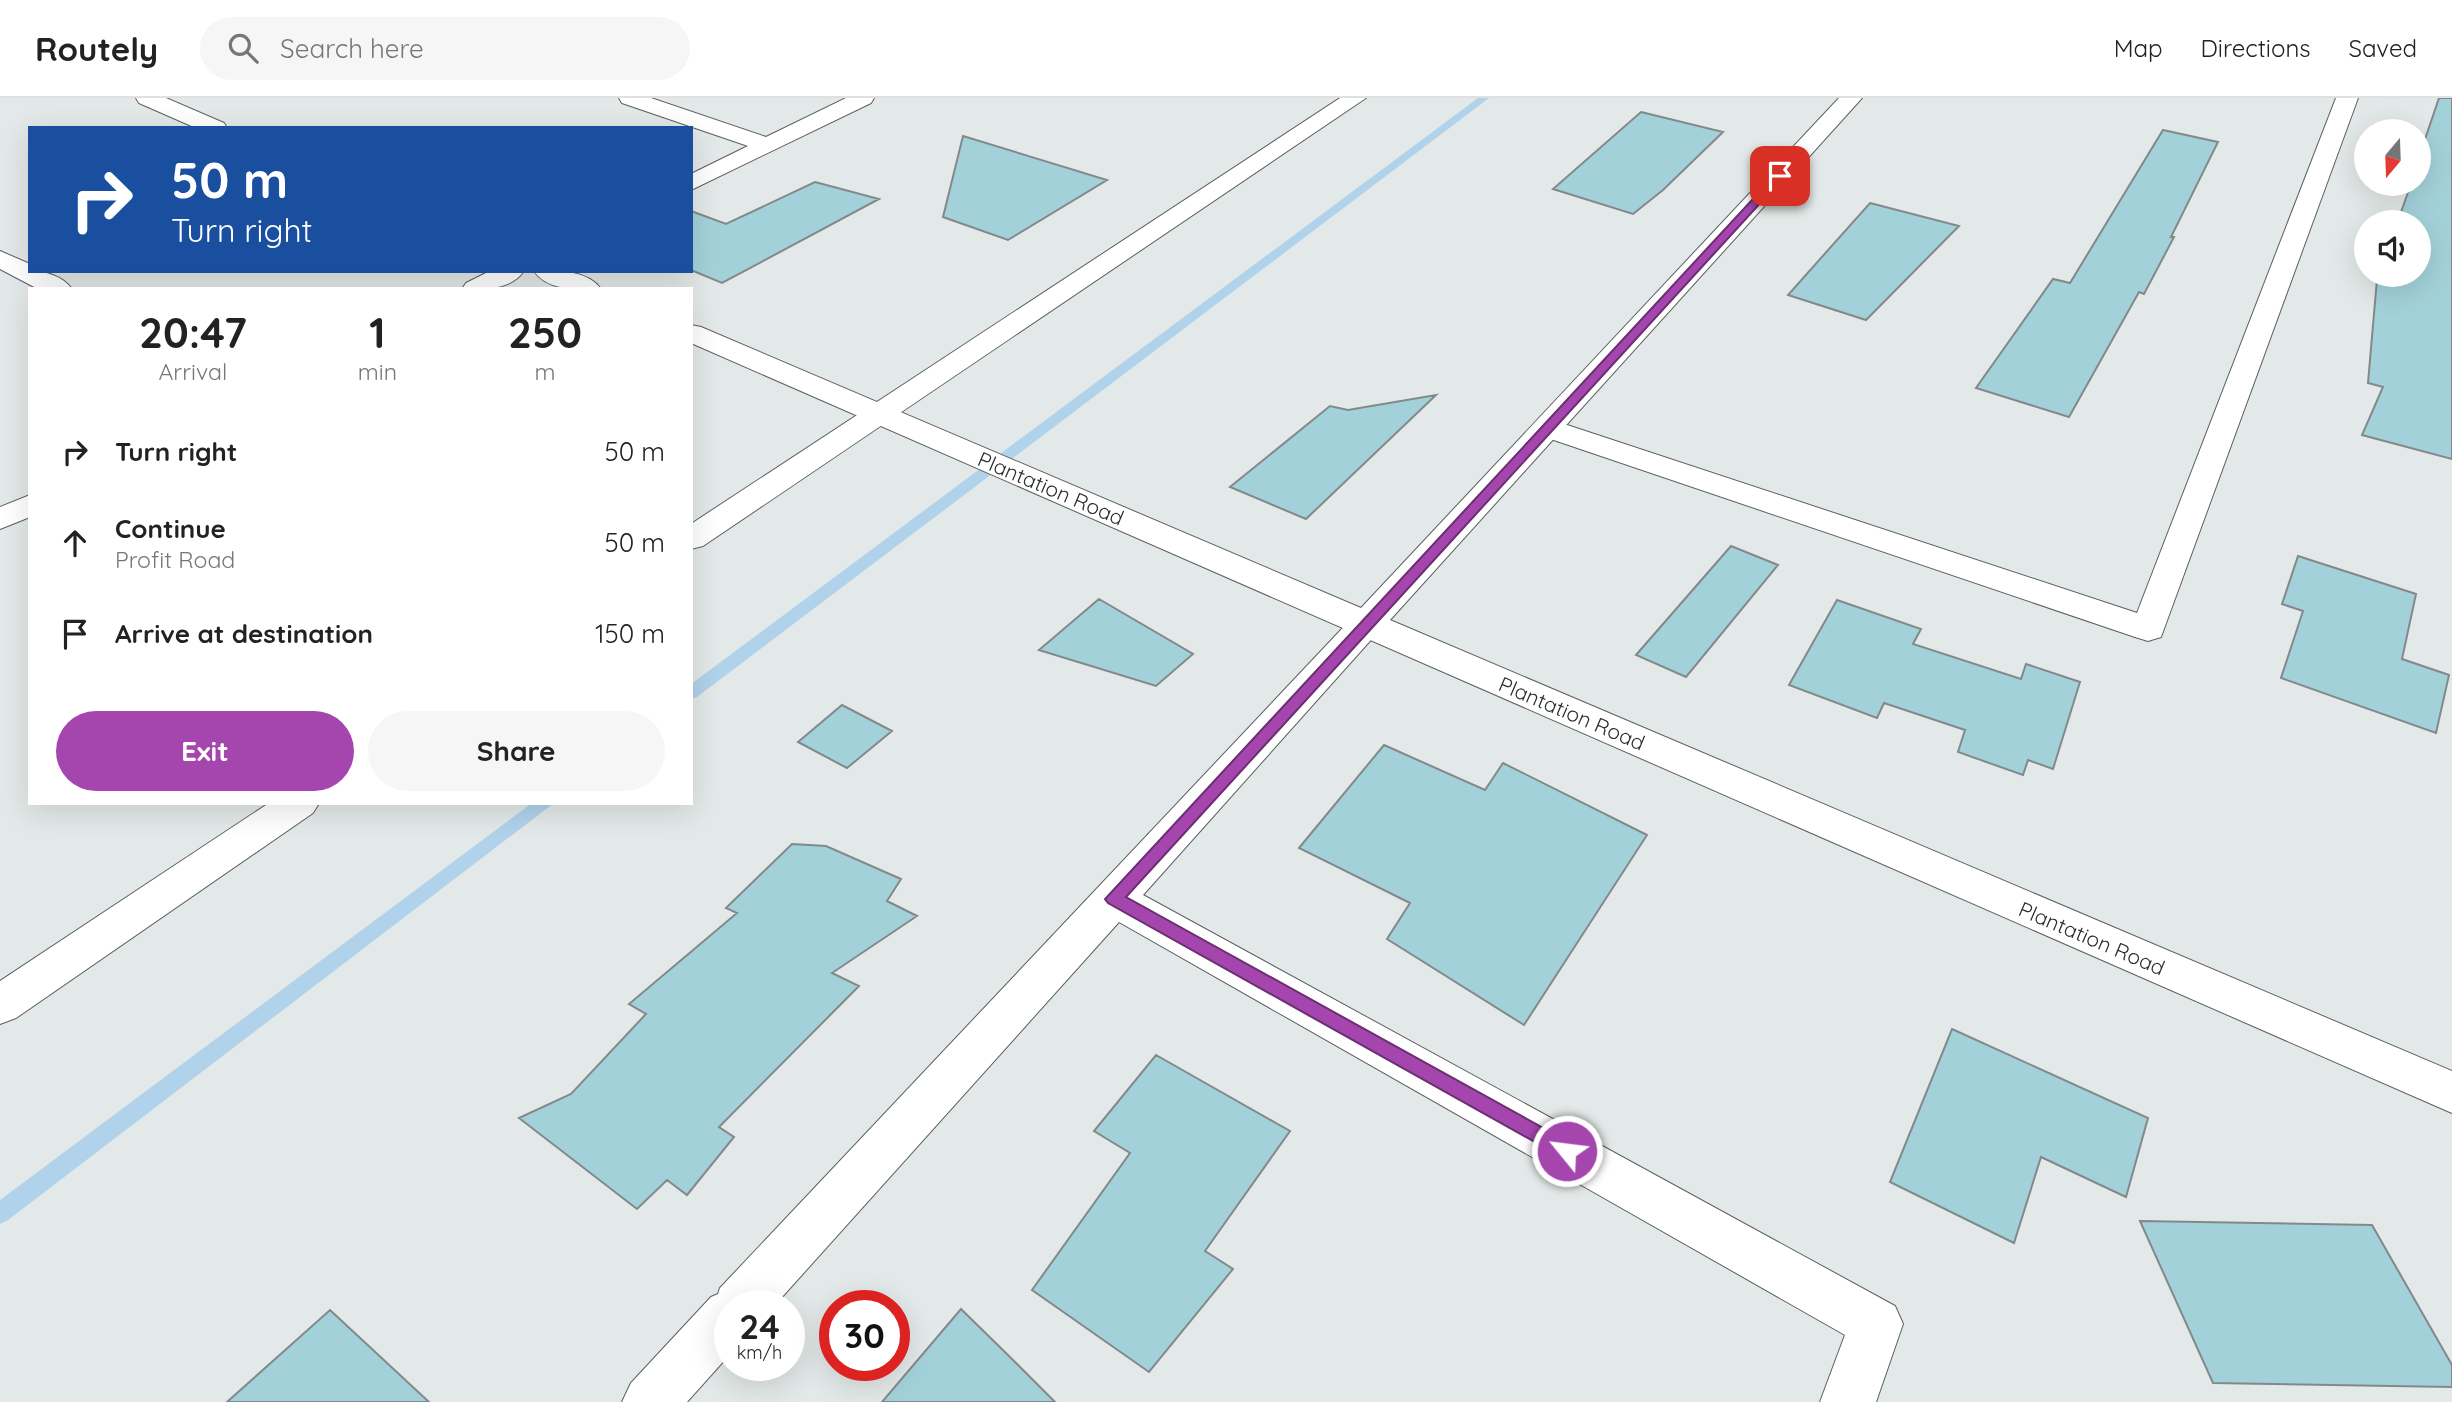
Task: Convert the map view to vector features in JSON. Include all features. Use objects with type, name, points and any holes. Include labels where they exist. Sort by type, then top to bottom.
[{"type":"street","points":[[147,98],[211,126]]},
{"type":"street","points":[[630,98],[766,145]]},
{"type":"street","points":[[693,182],[863,98]]},
{"type":"street","points":[[693,537],[1355,98]]},
{"type":"street","points":[[754,1290],[1851,98]]},
{"type":"street","points":[[1547,428],[2148,629],[2347,98]]},
{"type":"street","points":[[0,260],[56,287]]},
{"type":"street","points":[[479,287],[507,273]]},
{"type":"street","points":[[552,273],[583,287]]},
{"type":"street","name":"Plantation Road","points":[[693,334],[2452,1093]]},
{"type":"street","points":[[0,519],[28,506]]},
{"type":"street","points":[[0,1005],[296,805]]},
{"type":"street","points":[[1114,899],[1876,1324],[1849,1402]]},
{"type":"street","points":[[650,1402],[714,1332]]},
{"type":"building","points":[[2439,98],[2452,98],[2452,459],[2362,435],[2383,387],[2368,383],[2376,287],[2431,287],[2431,210],[2402,210],[2407,196],[2431,196],[2431,122]]},
{"type":"building","points":[[1641,112],[1723,132],[1663,190],[1633,214],[1553,189]]},
{"type":"building","points":[[2163,130],[2218,142],[2144,294],[2139,292],[2069,417],[1976,388],[2053,279],[2070,283]]},
{"type":"building","points":[[963,136],[1107,180],[1008,240],[943,217]]},
{"type":"building","points":[[815,182],[879,199],[722,283],[693,271],[693,212],[726,224]]},
{"type":"building","points":[[1870,203],[1959,226],[1866,320],[1788,295]]},
{"type":"building","points":[[1436,395],[1306,519],[1230,487],[1330,406],[1348,410]]},
{"type":"building","points":[[1731,546],[1778,565],[1686,677],[1636,655]]},
{"type":"building","points":[[2298,556],[2416,594],[2402,659],[2449,675],[2436,733],[2281,678],[2303,611],[2282,604]]},
{"type":"building","points":[[1099,599],[1193,654],[1156,686],[1039,650]]},
{"type":"building","points":[[1837,600],[1921,629],[1913,644],[2021,679],[2026,664],[2080,682],[2053,769],[2028,760],[2023,775],[1958,752],[1965,730],[1884,703],[1877,718],[1789,685]]},
{"type":"building","points":[[842,705],[892,731],[847,768],[798,742]]},
{"type":"building","points":[[1384,745],[1485,790],[1503,763],[1647,835],[1524,1025],[1387,939],[1410,903],[1299,848]]},
{"type":"building","points":[[792,844],[826,846],[901,879],[887,901],[917,916],[832,973],[859,986],[719,1127],[734,1137],[687,1195],[667,1180],[637,1209],[519,1118],[571,1094],[646,1014],[629,1004],[737,913],[726,908]]},
{"type":"building","points":[[1952,1029],[2148,1118],[2126,1197],[2041,1157],[2014,1243],[1890,1182]]},
{"type":"building","points":[[1156,1055],[1290,1131],[1205,1251],[1233,1269],[1149,1372],[1032,1290],[1130,1153],[1094,1131]]},
{"type":"building","points":[[2140,1221],[2372,1225],[2452,1365],[2452,1387],[2213,1383]]},
{"type":"building","points":[[961,1309],[1055,1402],[882,1402],[900,1381],[910,1381],[910,1369]]},
{"type":"building","points":[[330,1310],[429,1402],[227,1402]]},
{"type":"waterway","points":[[693,691],[1484,98]]},
{"type":"waterway","points":[[0,1213],[542,805]]},
{"type":"route","points":[[1567,1151],[1114,899],[1780,176]]}]
